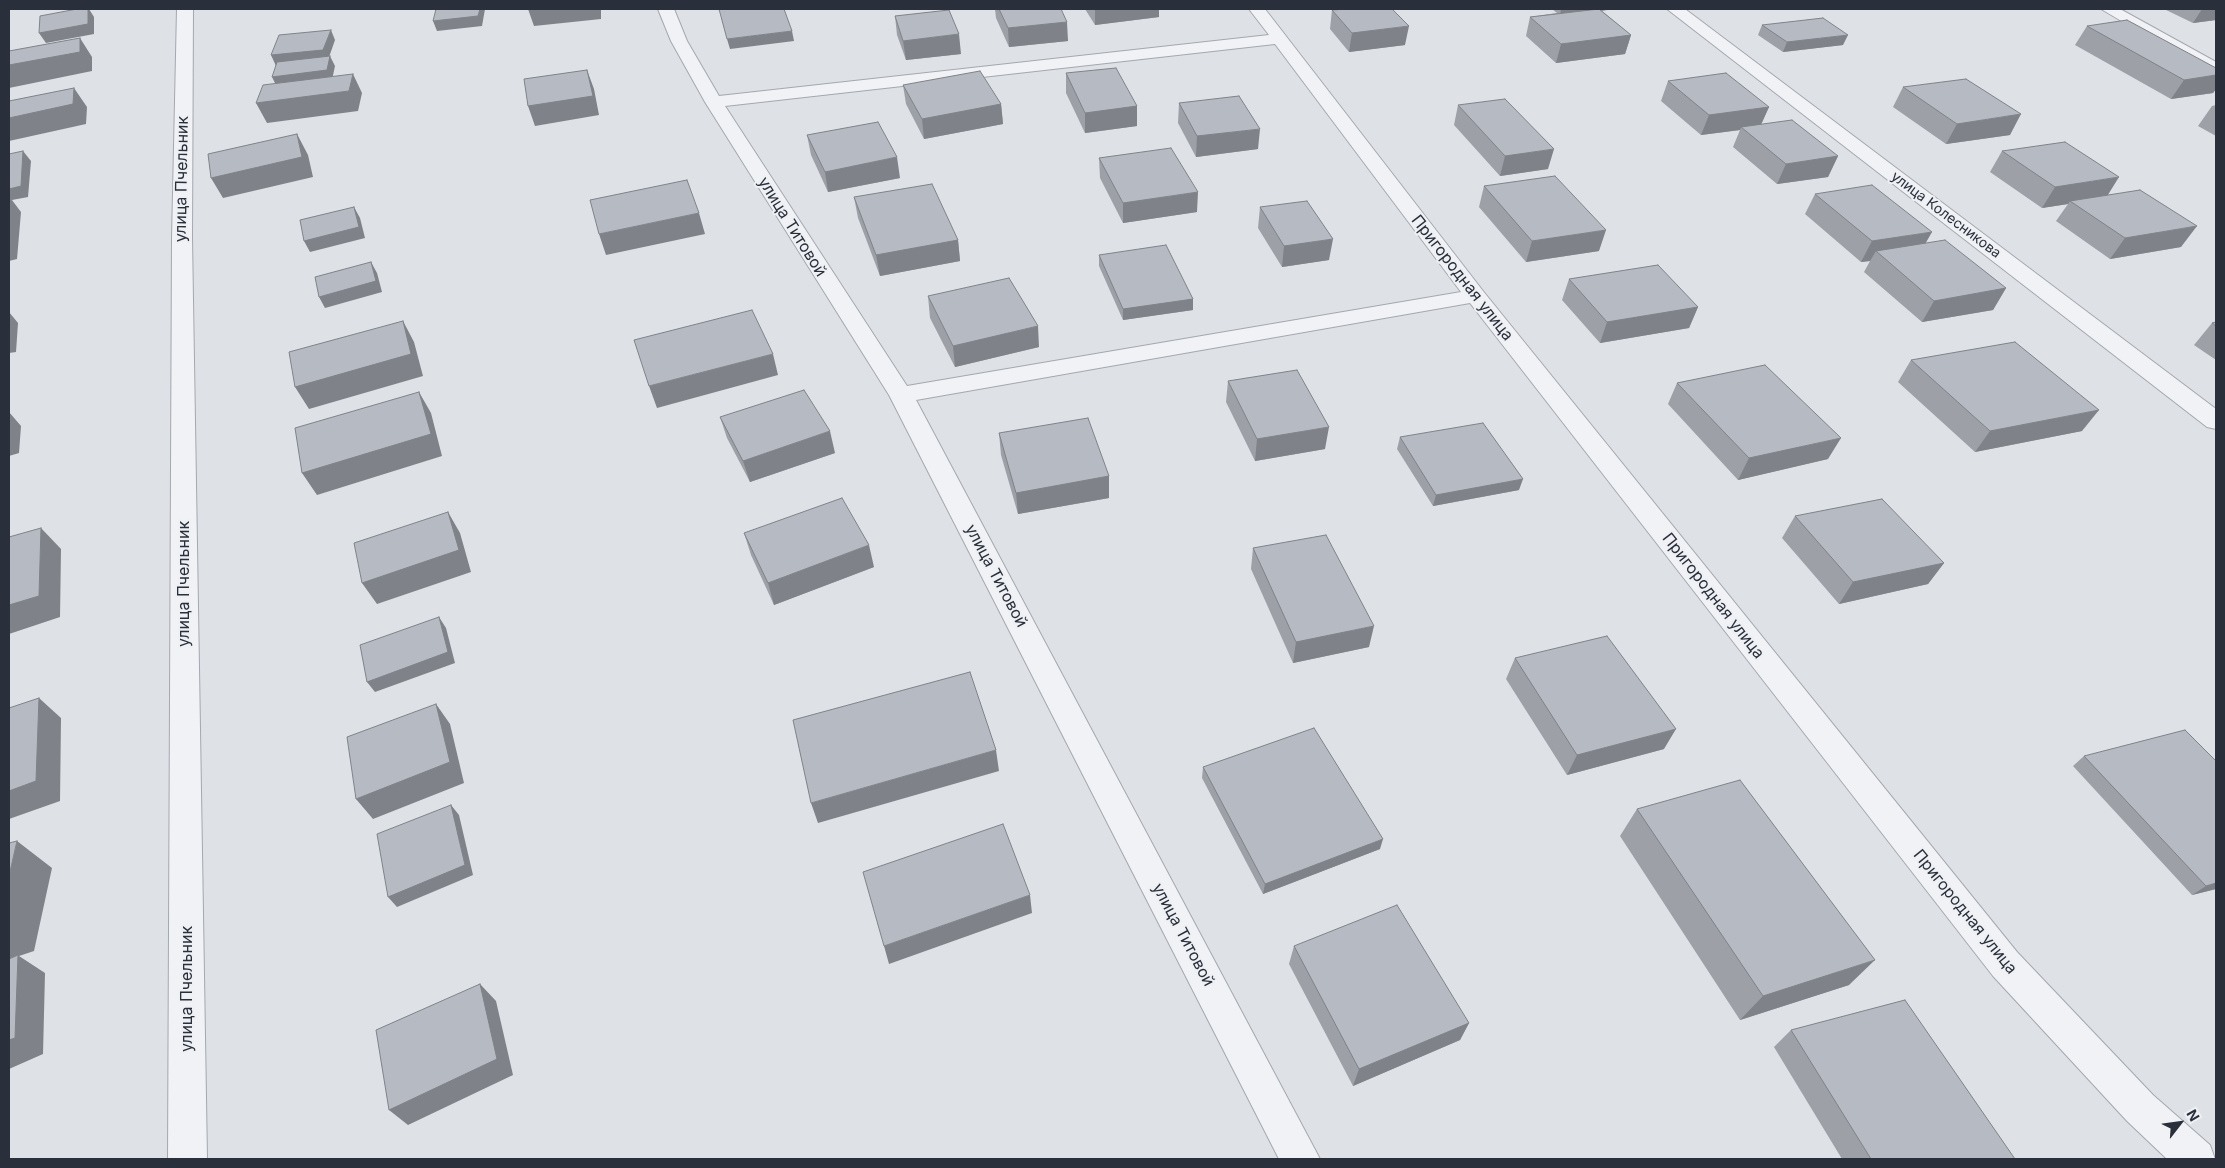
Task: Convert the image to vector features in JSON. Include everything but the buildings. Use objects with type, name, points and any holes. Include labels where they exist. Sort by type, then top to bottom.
[{"type":"street","name":"улица Пчельник","points":[[185,9],[182,238],[188,1159]]},
{"type":"street","name":"улица Титовой","points":[[666,9],[679,41],[714,102],[849,316],[902,395],[1300,1159]]},
{"type":"street","name":"Пригородная улица","points":[[1256,9],[1475,296],[2005,964],[2140,1108],[2196,1159]]},
{"type":"street","name":"улица Колесникова","points":[[1675,9],[2216,421]]},
{"type":"street","points":[[2109,9],[2216,69]]},
{"type":"street","points":[[714,102],[1279,39]]},
{"type":"street","points":[[902,395],[1475,296]]}]
